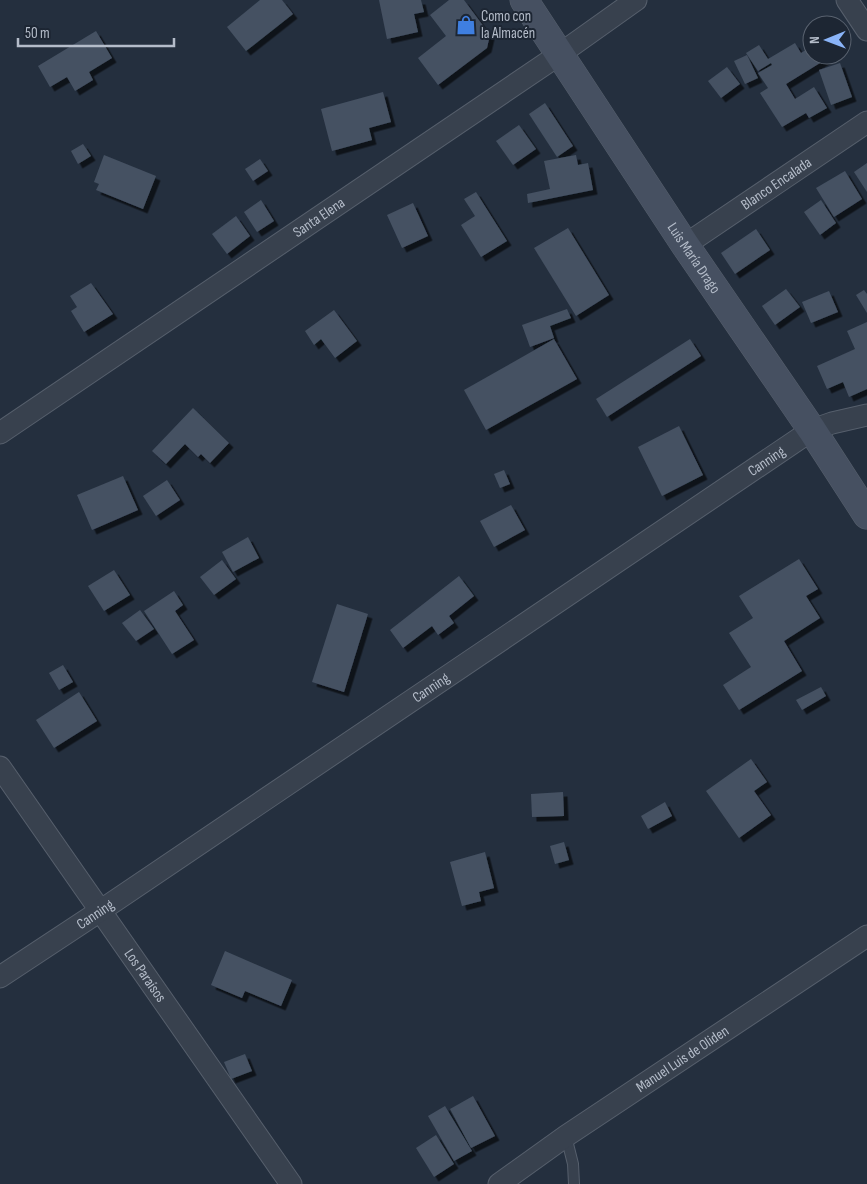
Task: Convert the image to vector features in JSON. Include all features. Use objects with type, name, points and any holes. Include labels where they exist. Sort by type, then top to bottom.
[{"type":"main road","name":"Luis María Drago","points":[[524,0],[685,245],[812,430],[867,515]]},
{"type":"street","name":"Santa Elena","points":[[0,433],[560,54],[636,0]]},
{"type":"street","points":[[846,0],[867,30]]},
{"type":"street","name":"Blanco Encalada","points":[[685,245],[867,122]]},
{"type":"street","name":"Canning","points":[[0,977],[812,430],[867,415]]},
{"type":"street","name":"Los Paraísos","points":[[0,767],[291,1184]]},
{"type":"street","name":"Manuel Luis de Oliden","points":[[499,1184],[566,1136],[867,936]]},
{"type":"lane","points":[[566,1136],[573,1164],[574,1184]]},
{"type":"building","points":[[260,0],[282,0],[293,14],[246,51],[227,27]]},
{"type":"building","points":[[379,0],[421,0],[424,12],[414,14],[418,32],[387,39]]},
{"type":"building","points":[[449,0],[464,0],[490,35],[487,48],[438,85],[418,58],[446,36],[430,15]]},
{"type":"building","points":[[96,31],[112,58],[89,72],[93,80],[75,91],[67,77],[50,87],[38,66]]},
{"type":"building","points":[[795,43],[802,52],[802,65],[817,65],[786,84],[795,99],[814,87],[827,108],[809,118],[806,113],[782,127],[760,93],[768,88],[758,73],[772,65],[771,63],[758,71],[746,53],[759,45],[768,59]]},
{"type":"building","points":[[747,55],[758,78],[745,84],[734,61]]},
{"type":"building","points":[[834,65],[841,65],[852,97],[831,105],[819,70]]},
{"type":"building","points":[[727,67],[740,84],[721,98],[708,81]]},
{"type":"building","points":[[383,92],[391,122],[369,128],[372,140],[332,151],[321,109]]},
{"type":"building","points":[[545,103],[573,146],[557,157],[529,114]]},
{"type":"building","points":[[519,125],[536,149],[513,165],[496,141]]},
{"type":"building","points":[[83,144],[91,156],[78,164],[71,151]]},
{"type":"building","points":[[104,155],[156,176],[143,209],[96,190],[99,184],[94,182]]},
{"type":"building","points":[[576,155],[578,165],[588,163],[593,190],[528,203],[527,194],[550,189],[544,161]]},
{"type":"building","points":[[260,159],[268,171],[253,181],[245,169]]},
{"type":"building","points":[[867,163],[867,192],[854,172]]},
{"type":"building","points":[[845,171],[862,199],[834,217],[816,188]]},
{"type":"building","points":[[476,192],[507,241],[481,257],[461,225],[475,216],[464,199]]},
{"type":"building","points":[[261,200],[274,221],[257,232],[244,212]]},
{"type":"building","points":[[821,200],[836,223],[820,235],[804,212]]},
{"type":"building","points":[[413,203],[428,236],[402,248],[387,215]]},
{"type":"building","points":[[236,216],[250,236],[227,254],[212,234]]},
{"type":"building","points":[[568,228],[609,295],[576,316],[534,248]]},
{"type":"building","points":[[756,229],[770,250],[735,274],[721,253]]},
{"type":"building","points":[[91,283],[113,314],[84,332],[71,311],[77,307],[70,296]]},
{"type":"building","points":[[786,289],[800,307],[775,325],[762,306]]},
{"type":"building","points":[[864,290],[867,294],[867,313],[856,295]]},
{"type":"building","points":[[829,291],[838,312],[811,323],[802,302]]},
{"type":"building","points":[[567,309],[571,318],[550,326],[554,338],[530,347],[522,325]]},
{"type":"building","points":[[334,310],[357,341],[335,358],[321,339],[314,345],[305,331]]},
{"type":"building","points":[[867,322],[867,389],[849,397],[843,382],[827,389],[817,366],[855,349],[847,331]]},
{"type":"building","points":[[554,339],[577,379],[486,430],[464,390]]},
{"type":"building","points":[[690,339],[701,356],[607,417],[596,399]]},
{"type":"building","points":[[193,408],[229,443],[210,463],[201,454],[198,457],[185,444],[166,464],[152,451]]},
{"type":"building","points":[[679,426],[703,475],[662,496],[638,447]]},
{"type":"building","points":[[504,470],[510,484],[500,488],[494,474]]},
{"type":"building","points":[[123,476],[138,510],[92,530],[77,495]]},
{"type":"building","points":[[167,480],[180,500],[156,516],[143,496]]},
{"type":"building","points":[[511,505],[525,530],[494,547],[480,521]]},
{"type":"building","points":[[248,537],[259,558],[233,572],[222,552]]},
{"type":"building","points":[[799,559],[818,589],[806,596],[820,618],[784,641],[802,671],[739,710],[723,685],[751,667],[729,633],[753,618],[739,596]]},
{"type":"building","points":[[222,560],[236,579],[214,595],[200,577]]},
{"type":"building","points":[[114,570],[130,595],[104,611],[88,586]]},
{"type":"building","points":[[459,576],[474,596],[449,616],[454,623],[438,635],[432,626],[403,648],[390,630]]},
{"type":"building","points":[[174,591],[183,605],[175,611],[194,640],[172,654],[144,611]]},
{"type":"building","points":[[337,604],[368,614],[344,692],[312,682]]},
{"type":"building","points":[[140,610],[154,629],[136,641],[122,623]]},
{"type":"building","points":[[63,665],[73,682],[59,690],[49,673]]},
{"type":"building","points":[[821,687],[826,696],[802,710],[796,700]]},
{"type":"building","points":[[79,692],[97,721],[54,748],[36,720]]},
{"type":"building","points":[[751,759],[767,782],[754,791],[771,815],[739,838],[706,791]]},
{"type":"building","points":[[563,792],[564,816],[532,817],[531,794]]},
{"type":"building","points":[[665,802],[672,816],[648,829],[641,816]]},
{"type":"building","points":[[564,842],[569,860],[555,864],[550,846]]},
{"type":"building","points":[[485,852],[494,888],[479,892],[481,901],[462,906],[450,862]]},
{"type":"building","points":[[225,951],[292,980],[281,1006],[245,991],[242,998],[211,985]]},
{"type":"building","points":[[245,1054],[252,1071],[231,1079],[224,1062]]},
{"type":"building","points":[[473,1096],[495,1136],[471,1148],[450,1109]]},
{"type":"building","points":[[445,1106],[472,1151],[454,1161],[428,1116]]},
{"type":"building","points":[[436,1135],[454,1164],[434,1177],[416,1148]]},
{"type":"place","name":"Como con la Almacén","points":[[466,25]]}]
